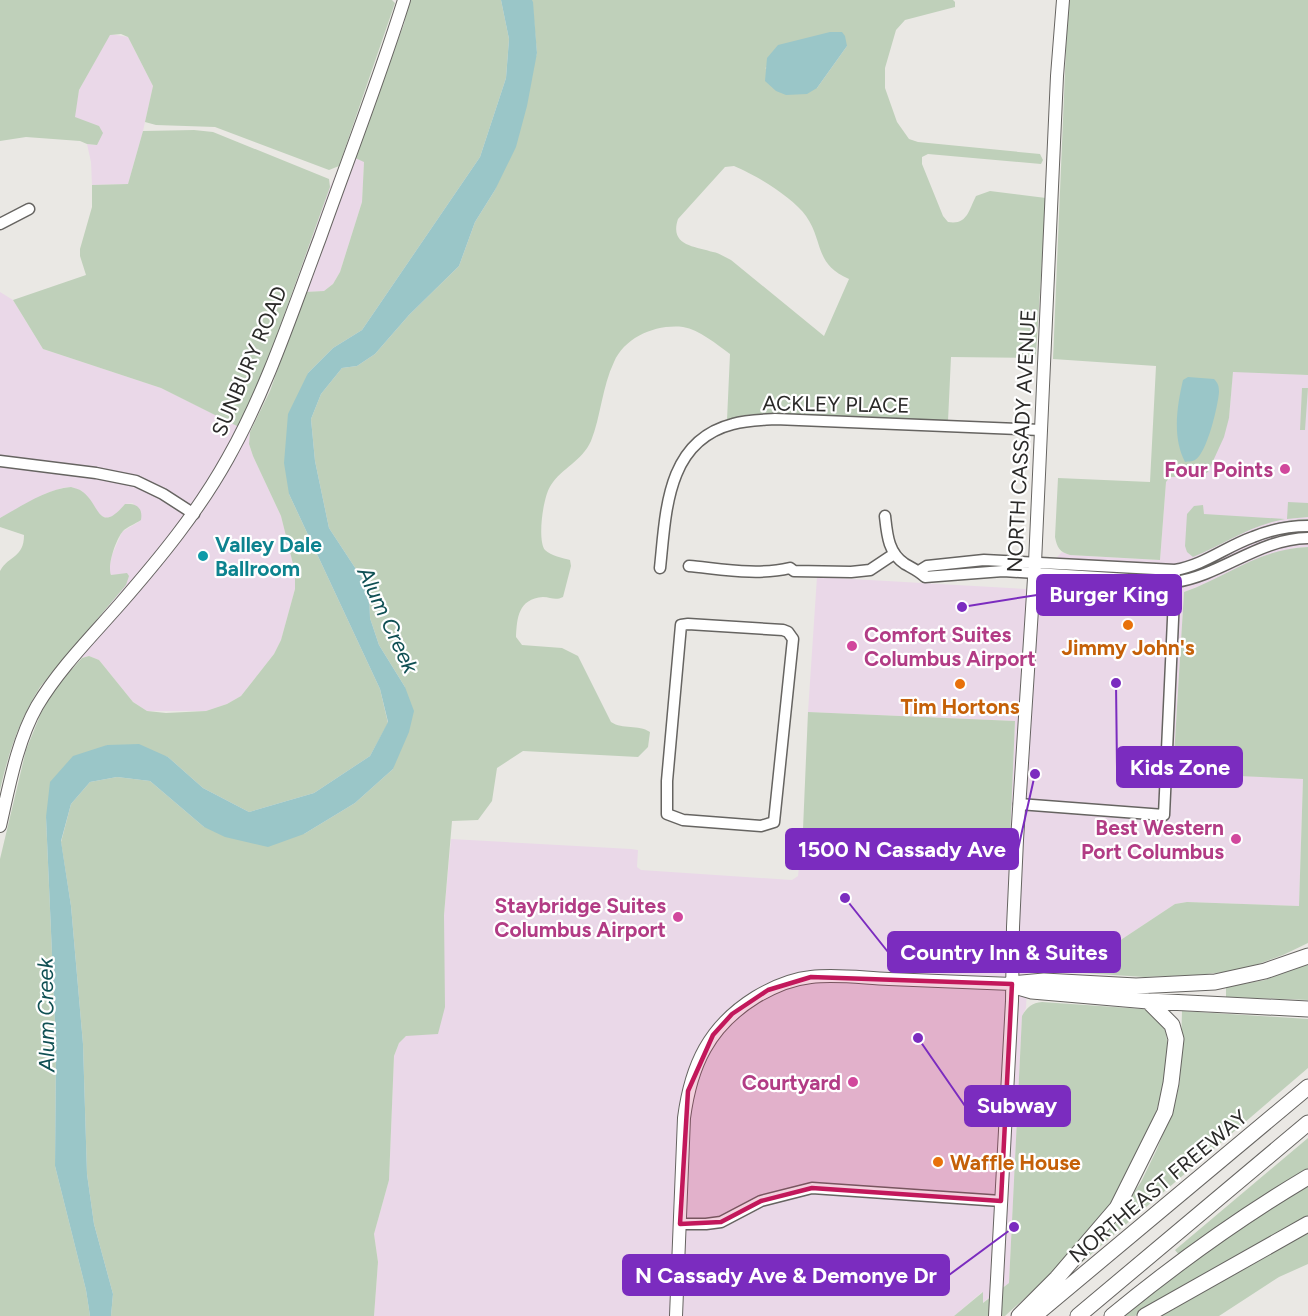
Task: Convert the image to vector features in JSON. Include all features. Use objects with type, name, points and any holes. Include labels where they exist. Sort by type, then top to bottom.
[{"type":"highway","points":[[1265,971],[1308,950]]},
{"type":"highway","points":[[1012,984],[1044,981],[1136,986],[1215,982],[1265,971],[1308,956]]},
{"type":"highway","points":[[1012,984],[1032,991],[1148,1001],[1308,1009]]},
{"type":"highway","points":[[1019,1316],[1057,1278],[1117,1208],[1165,1112],[1176,1039],[1172,1024],[1148,1001]]},
{"type":"highway","name":"NORTHEAST FREEWAY","points":[[1034,1316],[1308,1087]]},
{"type":"highway","points":[[1078,1316],[1308,1123]]},
{"type":"highway","points":[[1112,1316],[1193,1252],[1308,1177]]},
{"type":"highway","points":[[1145,1316],[1308,1224]]},
{"type":"main road","name":"SUNBURY ROAD","points":[[0,826],[16,758],[37,707],[70,661],[145,575],[194,514],[228,459],[250,417],[284,334],[388,51],[404,0]]},
{"type":"main road","name":"NORTH CASSADY AVENUE","points":[[995,1316],[1013,927],[1035,568],[1057,76],[1063,0]]},
{"type":"main road","points":[[676,1316],[684,1118],[688,1091],[699,1060],[713,1035],[732,1014],[748,1002],[785,983],[811,977],[840,976],[1012,984]]},
{"type":"street","points":[[0,224],[29,209]]},
{"type":"street","name":"ACKLEY PLACE","points":[[660,568],[665,519],[672,482],[687,453],[712,432],[734,423],[775,419],[1041,430]]},
{"type":"street","points":[[0,461],[96,473],[136,481],[163,494],[194,514]]},
{"type":"street","points":[[885,516],[889,544],[894,554],[903,563],[919,571],[925,577],[1035,568],[1175,570],[1205,561],[1251,537],[1274,530],[1308,526]]},
{"type":"street","points":[[1035,568],[1175,582],[1193,579],[1257,548],[1278,542],[1308,538]]},
{"type":"street","points":[[689,566],[738,571],[790,568],[794,571],[851,572],[875,568],[894,554]]},
{"type":"street","points":[[1020,804],[1164,815],[1175,570]]},
{"type":"street","points":[[681,625],[783,630],[788,632],[793,639],[774,822],[761,826],[683,820],[667,814],[667,781],[681,625]]},
{"type":"street","points":[[680,1224],[721,1222],[761,1201],[812,1188],[1000,1201]]},
{"type":"highlighted area","points":[[811,977],[1012,984],[1001,1201],[812,1188],[761,1201],[721,1222],[680,1224],[688,1091],[713,1035],[732,1014],[768,990]]},
{"type":"shaded area","points":[[110,34],[128,37],[153,86],[128,184],[92,185],[87,144],[97,145],[74,117],[79,90]]},
{"type":"shaded area","points":[[344,154],[364,161],[362,202],[340,272],[333,284],[324,291],[305,292],[294,289],[330,187]]},
{"type":"shaded area","points":[[0,292],[13,300],[43,349],[161,388],[250,432],[249,444],[253,456],[281,516],[295,572],[295,589],[281,640],[274,654],[241,696],[227,704],[206,711],[147,711],[133,702],[99,660],[89,656],[82,658],[72,649],[126,585],[111,575],[109,569],[112,555],[122,532],[140,521],[133,503],[125,504],[115,516],[107,518],[99,515],[82,491],[71,487],[47,493],[0,518]]},
{"type":"shaded area","points":[[1233,371],[1308,375],[1308,547],[1294,548],[1184,592],[1173,772],[1303,779],[1299,906],[1187,902],[1175,904],[1098,955],[1084,958],[1037,957],[1028,963],[1026,1008],[1022,1016],[1009,1283],[982,1303],[982,1292],[954,1316],[374,1316],[378,1262],[374,1234],[389,1180],[394,1056],[399,1043],[406,1036],[444,915],[451,839],[631,849],[638,850],[637,867],[641,870],[792,880],[798,876],[803,829],[1009,839],[1015,721],[808,712],[817,577],[1026,589],[1062,552],[1070,555],[1160,560],[1166,482],[1170,477],[1200,476],[1229,418]]},
{"type":"green space","points":[[0,0],[392,0],[395,3],[339,166],[329,170],[215,127],[156,125],[145,122],[153,86],[128,37],[121,34],[110,35],[79,90],[75,117],[99,126],[103,133],[97,145],[80,141],[26,137],[0,141]]},
{"type":"green space","points":[[409,0],[501,0],[509,39],[506,78],[480,157],[362,330],[333,348],[308,373],[289,494],[380,689],[388,723],[370,756],[314,793],[249,812],[203,788],[168,757],[107,745],[46,817],[56,1046],[55,1166],[86,1290],[90,1316],[0,1316],[0,859],[26,750],[41,713],[55,688],[82,658],[89,656],[99,660],[133,702],[147,711],[166,713],[206,711],[227,704],[241,696],[274,654],[281,640],[295,589],[295,572],[281,516],[249,444],[250,432],[270,391],[305,292],[324,291],[333,284],[340,272],[362,202],[364,162],[353,157],[404,24]]},
{"type":"green space","points":[[532,0],[953,0],[955,7],[905,20],[896,30],[885,68],[885,88],[897,122],[909,139],[918,142],[1040,154],[1043,160],[1041,164],[928,154],[922,157],[922,164],[943,216],[948,222],[963,219],[976,196],[990,191],[1046,198],[1035,358],[951,357],[948,421],[760,414],[727,420],[730,354],[708,338],[683,327],[662,328],[642,334],[619,353],[610,372],[591,441],[582,454],[551,485],[546,498],[541,528],[543,545],[550,554],[570,560],[571,566],[563,597],[555,599],[543,597],[528,601],[518,617],[516,637],[522,645],[562,648],[578,656],[611,722],[650,732],[648,747],[638,757],[523,751],[497,768],[492,801],[478,820],[452,821],[444,915],[445,1007],[438,1034],[406,1036],[399,1043],[394,1056],[389,1180],[374,1234],[378,1262],[374,1316],[111,1316],[113,1294],[94,1224],[87,1174],[83,1044],[71,906],[61,842],[71,804],[90,782],[117,777],[150,781],[204,827],[304,834],[355,803],[393,769],[405,687],[379,645],[370,618],[369,589],[329,528],[315,461],[311,419],[321,394],[342,368],[357,366],[375,354],[409,315],[459,266],[475,222],[495,190],[537,53]],"holes":[[[847,46],[817,88],[765,68]],[[734,166],[773,187],[792,201],[812,226],[821,252],[830,266],[849,279],[824,336],[731,260],[718,253],[685,243],[677,235],[678,219],[725,167]]]},
{"type":"green space","points":[[1068,0],[1308,0],[1308,375],[1233,372],[1229,418],[1224,437],[1208,472],[1200,476],[1170,477],[1166,482],[1160,560],[1070,555],[1060,549],[1055,537],[1058,478],[1150,482],[1156,366],[1053,359]]},
{"type":"green space","points":[[143,131],[213,132],[329,179],[330,187],[264,371],[239,427],[161,388],[43,349],[13,300],[86,275],[80,249],[92,207],[92,185],[128,184]]},
{"type":"green space","points":[[1302,388],[1308,388],[1305,430],[1300,430]]},
{"type":"green space","points":[[71,487],[87,495],[104,517],[116,513],[125,504],[136,505],[140,509],[141,520],[123,531],[111,559],[111,575],[127,573],[129,576],[126,585],[40,687],[26,712],[16,737],[0,790],[0,571],[22,548],[24,535],[0,527],[0,518],[52,491]]},
{"type":"green space","points":[[1288,502],[1308,503],[1308,517],[1287,519]]},
{"type":"green space","points":[[1203,505],[1204,514],[1285,519],[1248,531],[1193,557],[1187,552],[1185,546],[1187,514],[1194,506]]},
{"type":"green space","points":[[1308,519],[1308,523],[1197,558],[1264,527]]},
{"type":"green space","points":[[1308,547],[1308,943],[1242,970],[1198,975],[1144,977],[1037,970],[1028,963],[1037,957],[1084,958],[1098,955],[1175,904],[1187,902],[1299,906],[1303,779],[1173,773],[1184,592],[1259,558],[1290,549]]},
{"type":"green space","points":[[808,712],[1015,721],[1010,839],[803,829]]},
{"type":"green space","points":[[1308,963],[1308,1000],[1226,997],[1226,987],[1265,980]]},
{"type":"green space","points":[[1042,1002],[1143,1009],[1157,1017],[1166,1034],[1167,1049],[1166,1069],[1159,1102],[1131,1169],[1109,1206],[1087,1236],[1061,1264],[1005,1316],[954,1316],[983,1292],[983,1303],[1009,1283],[1022,1016],[1030,1006]]},
{"type":"green space","points":[[1182,1011],[1308,1019],[1308,1068],[1082,1262],[1079,1260],[1109,1228],[1141,1182],[1174,1107],[1180,1081]]},
{"type":"green space","points":[[1308,1138],[1308,1172],[1180,1256],[1175,1250]]},
{"type":"green space","points":[[1308,1184],[1308,1218],[1135,1316],[1119,1316],[1231,1233]]},
{"type":"green space","points":[[1308,1231],[1308,1264],[1279,1277],[1219,1316],[1160,1316]]},
{"type":"water","points":[[501,0],[532,0],[533,2],[537,53],[516,147],[495,190],[475,222],[459,266],[409,315],[375,354],[357,366],[342,368],[321,394],[311,419],[315,461],[329,528],[369,589],[370,618],[379,645],[405,687],[414,711],[409,732],[393,769],[355,803],[304,834],[268,847],[225,837],[204,827],[150,781],[117,777],[90,782],[71,804],[61,841],[71,906],[83,1044],[87,1174],[94,1224],[113,1294],[111,1316],[90,1316],[86,1290],[55,1166],[56,1046],[46,817],[50,782],[73,756],[107,745],[139,744],[168,757],[203,788],[249,812],[314,793],[370,756],[388,722],[380,689],[289,494],[284,463],[288,414],[308,373],[333,348],[362,330],[480,157],[506,78],[509,39]]},
{"type":"water","points":[[830,32],[842,32],[847,46],[817,88],[807,94],[786,95],[776,91],[765,81],[767,58],[778,45]]},
{"type":"water","points":[[1188,377],[1214,379],[1219,392],[1214,418],[1204,448],[1195,460],[1185,462],[1178,442],[1177,421],[1183,380]]},
{"type":"place","name":"Four Points","points":[[1285,469]]},
{"type":"place","name":"Valley Dale Ballroom","points":[[203,556]]},
{"type":"place","name":"Burger King","points":[[962,607]]},
{"type":"place","name":"Jimmy John's","points":[[1128,625]]},
{"type":"place","name":"Comfort Suites Columbus Airport","points":[[852,646]]},
{"type":"place","name":"Kids Zone","points":[[1116,683]]},
{"type":"place","name":"Tim Hortons","points":[[960,684]]},
{"type":"place","name":"1500 N Cassady Ave","points":[[1035,774]]},
{"type":"place","name":"Best Western Port Columbus","points":[[1236,839]]},
{"type":"place","name":"Country Inn & Suites","points":[[845,898]]},
{"type":"place","name":"Staybridge Suites Columbus Airport","points":[[678,917]]},
{"type":"place","name":"Subway","points":[[918,1038]]},
{"type":"place","name":"Courtyard","points":[[853,1082]]},
{"type":"place","name":"Waffle House","points":[[938,1162]]},
{"type":"place","name":"N Cassady Ave & Demonye Dr","points":[[1014,1227]]},
{"type":"water label","name":"Alum Creek","points":[[388,620]]},
{"type":"water label","name":"Alum Creek","points":[[46,1015]]}]
